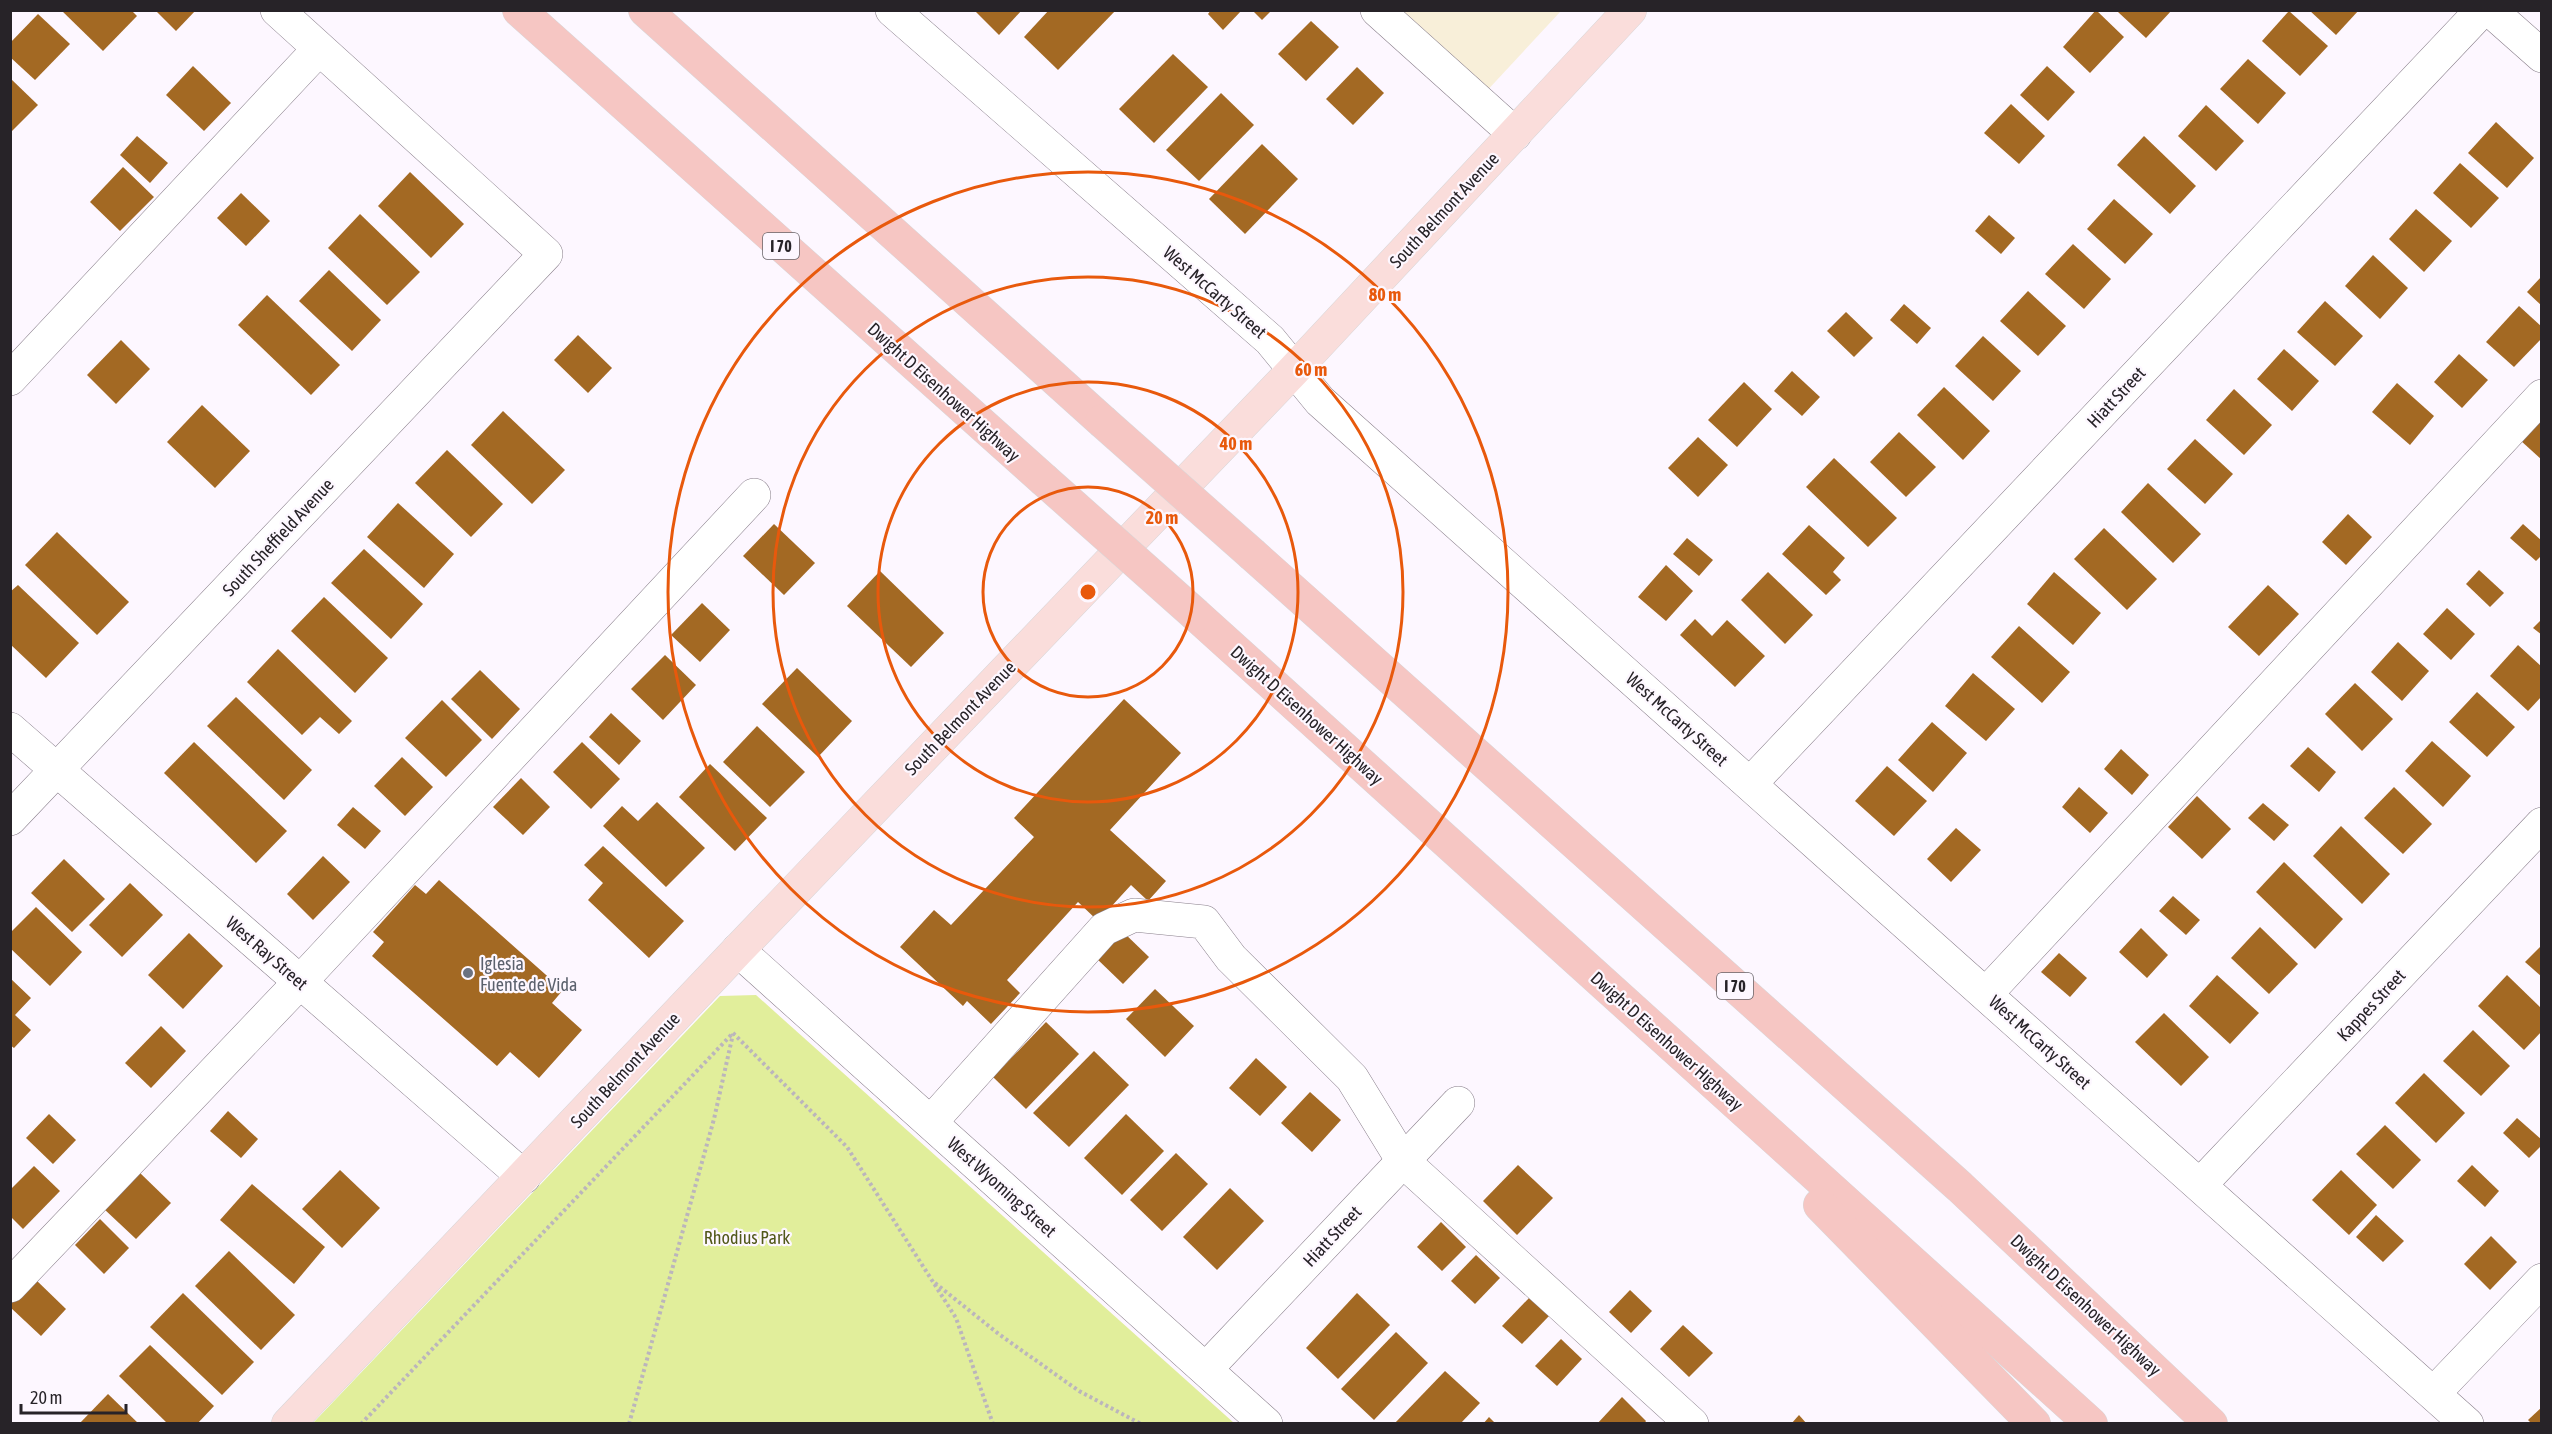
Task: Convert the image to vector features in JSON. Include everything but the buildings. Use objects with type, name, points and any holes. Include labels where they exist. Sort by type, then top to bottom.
[{"type":"highway","name":"Dwight D Eisenhower Highway","points":[[519,10],[1196,615],[2091,1424]]},
{"type":"highway","name":"Dwight D Eisenhower Highway","points":[[645,10],[1960,1187],[2211,1424]]},
{"type":"highway","points":[[1587,969],[2034,1424]]},
{"type":"main road","name":"South Belmont Avenue","points":[[288,1424],[1293,371],[1630,10]]},
{"type":"street","points":[[10,379],[319,49],[277,10]]},
{"type":"street","name":"West McCarty Street","points":[[892,10],[1270,340],[1293,371],[1320,401],[2467,1424]]},
{"type":"street","points":[[1377,10],[1515,134]]},
{"type":"street","name":"Hiatt Street","points":[[1750,784],[2482,10]]},
{"type":"street","points":[[2490,10],[2541,56]]},
{"type":"street","name":"South Sheffield Avenue","points":[[10,819],[546,254],[319,49]]},
{"type":"street","points":[[1986,994],[2541,396]]},
{"type":"street","points":[[10,1286],[300,982],[754,495]]},
{"type":"street","name":"West Ray Street","points":[[10,729],[524,1177]]},
{"type":"street","name":"Kappes Street","points":[[2200,1185],[2541,824]]},
{"type":"street","points":[[931,1122],[1104,929],[1134,915],[1204,922],[1231,958],[1352,1078],[1403,1161],[1692,1424]]},
{"type":"street","name":"West Wyoming Street","points":[[738,950],[1266,1424]]},
{"type":"street","name":"Hiatt Street","points":[[1206,1369],[1458,1103]]},
{"type":"street","points":[[2434,1394],[2541,1280]]},
{"type":"path","points":[[733,1033],[847,1147],[956,1318],[993,1424]]},
{"type":"path","points":[[361,1424],[733,1033]]},
{"type":"path","points":[[629,1424],[714,1119],[733,1033]]},
{"type":"path","points":[[932,1280],[1000,1335],[1079,1391],[1141,1424]]},
{"type":"shaded area","points":[[1388,11],[1561,11],[1483,95]]},
{"type":"green space","name":"Rhodius Park","points":[[756,995],[1234,1423],[313,1423],[720,996]]},
{"type":"place","name":"Iglesia Fuente de Vida","points":[[468,973]]}]
